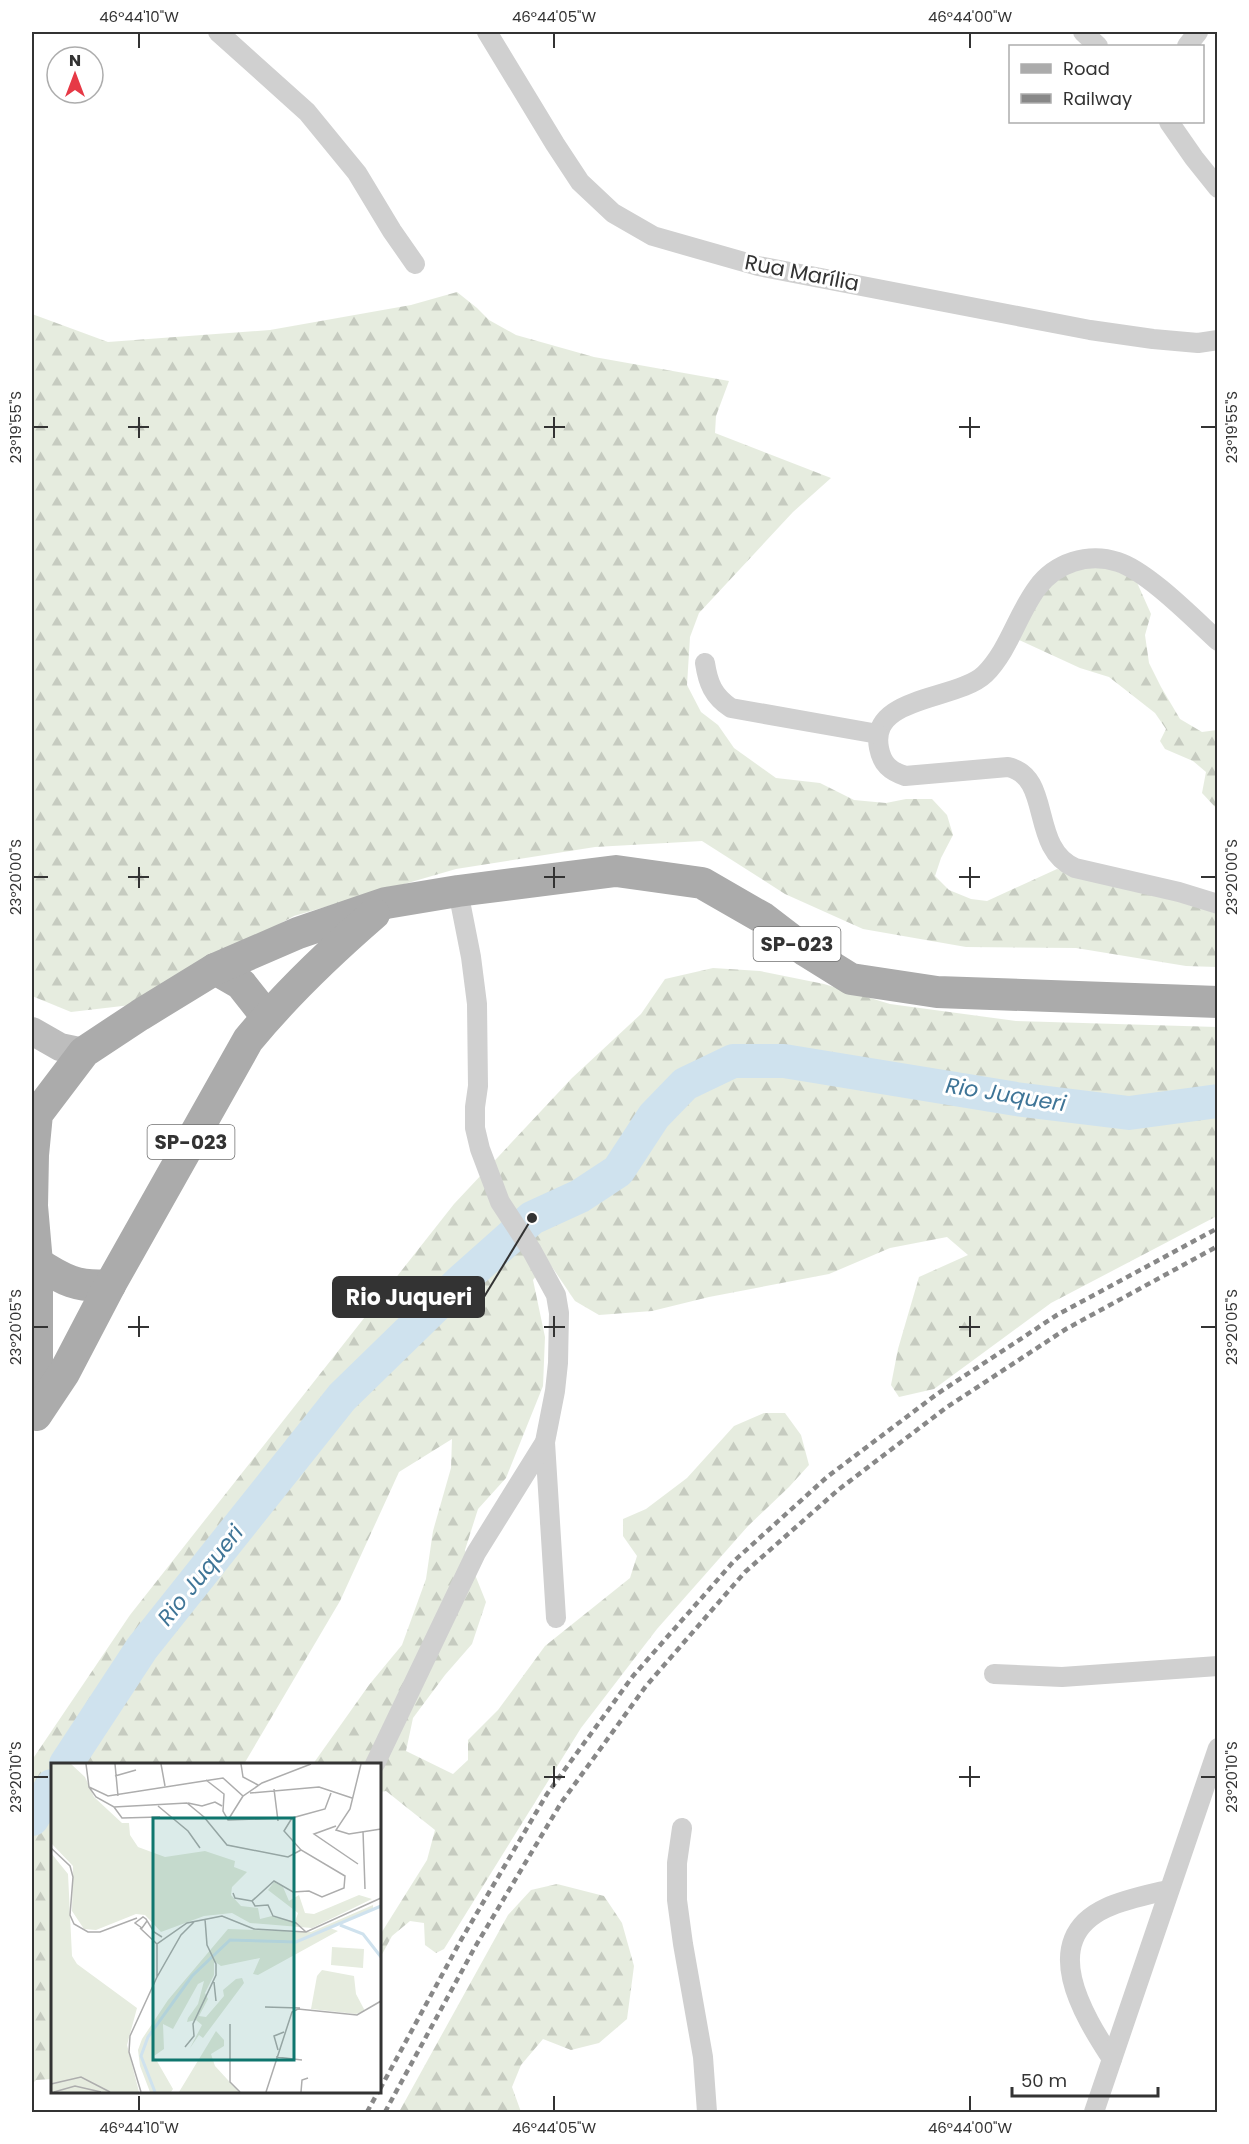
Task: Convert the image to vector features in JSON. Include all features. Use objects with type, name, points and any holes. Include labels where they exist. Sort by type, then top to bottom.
[{"type":"main road","name":"SP-023","points":[[34,1419],[37,1263],[32,1206],[34,1110],[84,1052],[215,969],[298,933],[386,903],[616,870],[702,884],[763,918],[806,951],[851,979],[937,992],[1218,1002]]},
{"type":"main road","name":"SP-023","points":[[34,1419],[64,1373],[242,1050],[267,1017],[328,953],[386,903]]},
{"type":"main road","points":[[215,969],[241,984],[267,1017]]},
{"type":"main road","points":[[32,1031],[60,1047],[84,1052]]},
{"type":"main road","points":[[37,1263],[62,1280],[93,1287],[111,1285]]},
{"type":"street","points":[[218,32],[307,112],[357,173],[415,264]]},
{"type":"street","name":"Rua Marília","points":[[487,32],[580,182],[613,213],[653,236],[758,266],[1090,330],[1198,343],[1218,340]]},
{"type":"street","points":[[1083,32],[1097,45]]},
{"type":"street","points":[[1188,45],[1198,32]]},
{"type":"street","points":[[1170,123],[1218,188]]},
{"type":"street","points":[[1218,641],[1141,573],[1118,562],[1096,558],[1076,561],[1051,573],[1038,587],[997,660],[983,676],[948,693],[897,709],[882,722],[878,734],[879,749],[884,764],[891,771],[905,776],[1008,767],[1022,772],[1028,778],[1039,803],[1048,838],[1056,855],[1065,863],[1075,868],[1179,892],[1218,904]]},
{"type":"street","points":[[705,663],[708,681],[713,692],[720,701],[731,708],[878,734]]},
{"type":"street","points":[[458,891],[471,957],[477,1004],[478,1086],[475,1128],[480,1149],[500,1202],[532,1251],[555,1295],[559,1313],[555,1391],[545,1442],[556,1618]]},
{"type":"street","points":[[375,1763],[476,1553],[545,1442]]},
{"type":"street","points":[[994,1674],[1062,1677],[1218,1666]]},
{"type":"street","points":[[1094,2112],[1218,1748]]},
{"type":"street","points":[[682,1828],[677,1863],[677,1900],[703,2057],[707,2112]]},
{"type":"street","points":[[1112,2059],[1091,2028],[1077,2000],[1071,1971],[1070,1950],[1075,1935],[1087,1920],[1104,1908],[1129,1899],[1168,1890]]},
{"type":"green space","points":[[457,292],[489,320],[516,335],[594,357],[729,381],[716,416],[715,433],[831,478],[793,512],[699,613],[690,637],[687,685],[701,712],[718,725],[734,748],[776,778],[820,783],[854,800],[886,803],[906,799],[932,799],[947,815],[953,835],[935,876],[949,890],[971,899],[987,901],[1057,869],[1101,882],[1160,892],[1217,914],[1217,967],[1186,966],[1076,948],[966,947],[863,929],[785,894],[702,841],[595,847],[456,869],[294,916],[131,1005],[71,1012],[32,996],[32,314],[108,342],[270,330],[411,305]]},
{"type":"green space","points":[[1095,563],[1135,578],[1151,614],[1145,635],[1149,663],[1161,687],[1180,719],[1202,732],[1217,730],[1217,809],[1202,793],[1206,772],[1193,761],[1165,749],[1160,741],[1166,729],[1155,713],[1109,677],[1080,668],[1017,639],[1052,576]]},
{"type":"green space","points":[[713,968],[760,971],[824,984],[890,1004],[1016,1021],[1217,1027],[1217,1216],[1051,1303],[934,1389],[899,1397],[891,1385],[898,1349],[919,1277],[968,1255],[947,1237],[890,1248],[829,1274],[709,1297],[652,1311],[599,1315],[575,1301],[548,1261],[533,1280],[545,1337],[543,1386],[506,1478],[478,1509],[465,1550],[486,1602],[472,1644],[413,1718],[406,1751],[453,1774],[468,1760],[468,1740],[498,1710],[545,1646],[630,1578],[637,1556],[623,1536],[623,1519],[646,1509],[687,1478],[734,1426],[764,1413],[785,1413],[801,1435],[809,1465],[748,1526],[657,1629],[581,1728],[444,1949],[436,1953],[425,1945],[424,1923],[410,1921],[392,1936],[381,1956],[381,1933],[427,1860],[435,1830],[386,1791],[381,1792],[381,1763],[314,1763],[369,1685],[402,1645],[426,1579],[433,1531],[451,1468],[452,1439],[399,1472],[340,1601],[245,1763],[51,1763],[51,2079],[36,2080],[32,2084],[32,1760],[130,1615],[454,1204],[572,1078],[641,1014],[665,979]]},
{"type":"green space","points":[[557,1884],[604,1896],[622,1923],[634,1966],[627,2019],[599,2043],[571,2050],[543,2039],[521,2065],[512,2087],[521,2112],[399,2112],[508,1915],[531,1890]]},
{"type":"waterway","name":"Rio Juqueri","points":[[67,1763],[142,1648],[342,1397],[460,1282],[532,1218],[580,1196],[618,1171],[654,1116],[685,1084],[733,1061],[784,1061],[1016,1099],[1129,1113],[1218,1101]]},
{"type":"waterway","name":"Rio Juqueri","points":[[32,1819],[51,1788]]},
{"type":"railway","points":[[381,2087],[461,1940],[547,1794],[633,1676],[734,1561],[827,1477],[937,1394],[1057,1315],[1218,1228]]},
{"type":"railway","points":[[385,2112],[475,1947],[561,1803],[646,1686],[745,1572],[838,1490],[947,1407],[1066,1329],[1218,1246]]},
{"type":"railway","points":[[367,2112],[377,2093]]},
{"type":"place","name":"Rio Juqueri","points":[[532,1218]]}]
